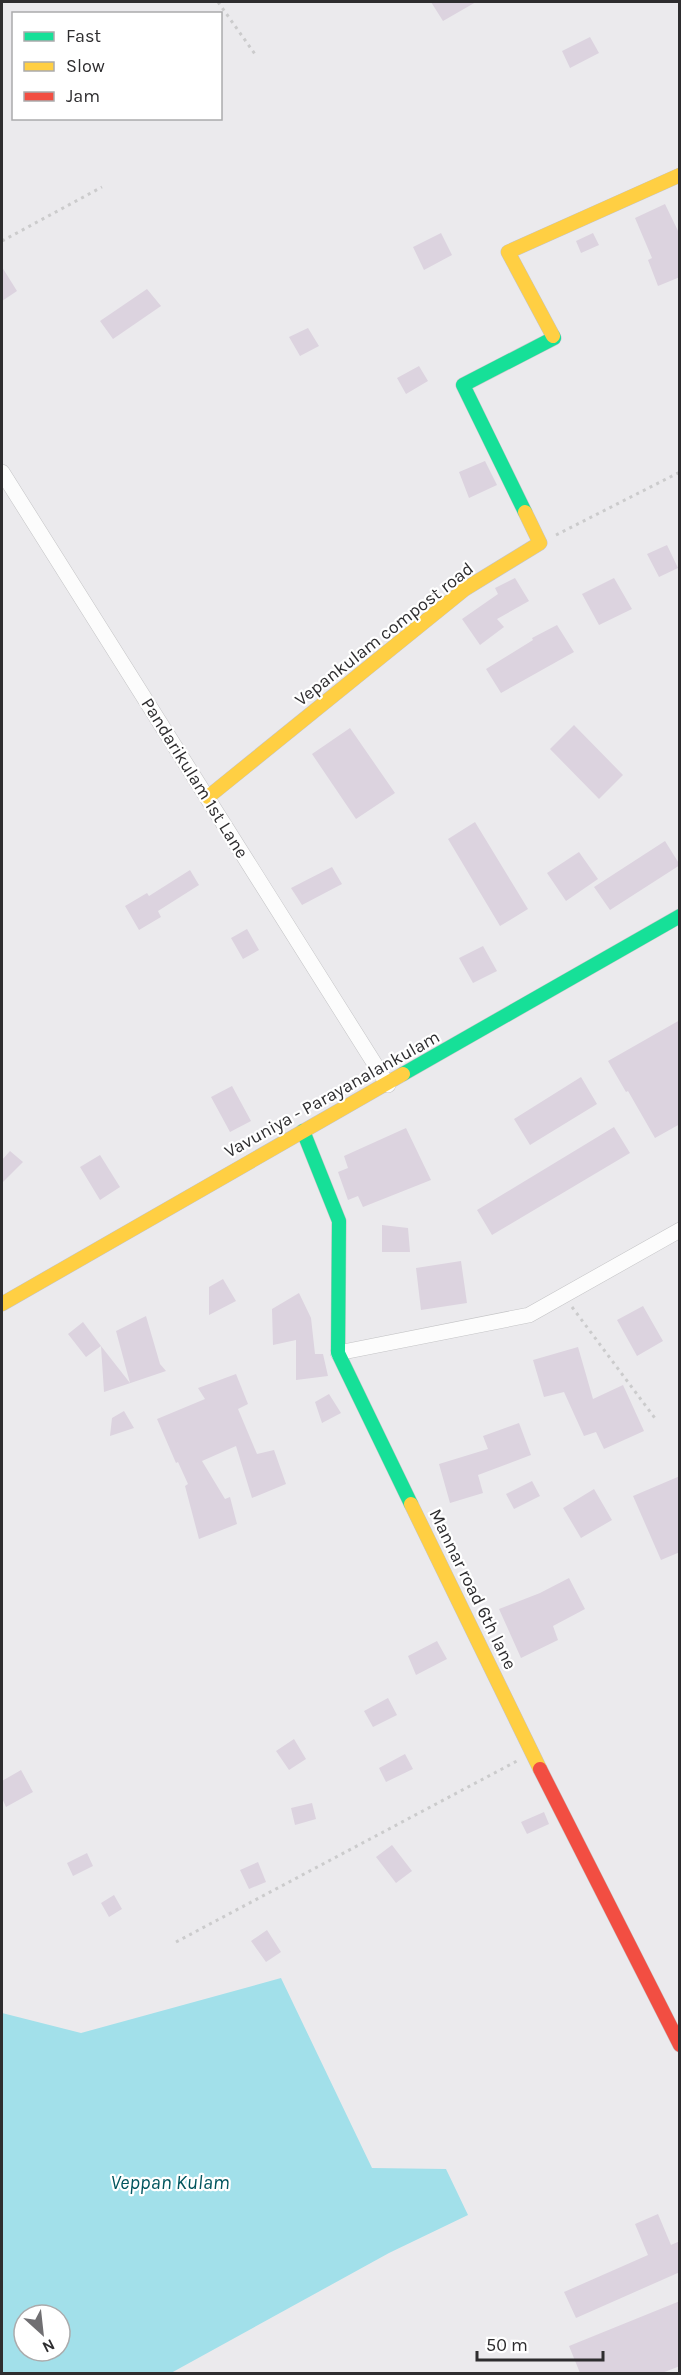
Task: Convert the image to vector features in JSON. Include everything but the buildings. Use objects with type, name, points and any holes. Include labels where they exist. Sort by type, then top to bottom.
[{"type":"main road","points":[[540,543],[463,385],[554,338],[508,252],[680,176]]},
{"type":"main road","name":"Vepankulam compost road","points":[[208,797],[465,589],[540,543]]},
{"type":"main road","name":"Vavuniya - Parayanalankulam","points":[[2,1304],[680,916]]},
{"type":"main road","name":"Mannar road 6th lane","points":[[303,1131],[339,1221],[338,1353],[532,1753],[680,2045]]},
{"type":"street","name":"Pandarikulam 1st Lane","points":[[2,472],[388,1085]]},
{"type":"street","points":[[338,1353],[529,1315],[680,1230]]},
{"type":"path","points":[[218,2],[257,57]]},
{"type":"path","points":[[2,241],[102,187]]},
{"type":"path","points":[[540,543],[680,472]]},
{"type":"path","points":[[564,1296],[657,1421]]},
{"type":"path","points":[[176,1942],[532,1753]]},
{"type":"water","name":"Veppan Kulam","points":[[281,1978],[372,2168],[446,2169],[468,2215],[389,2253],[171,2373],[2,2373],[2,2013],[81,2033]]},
{"type":"traffic: fast","points":[[525,512],[463,385],[554,338],[553,336]]},
{"type":"traffic: fast","points":[[403,1074],[680,916]]},
{"type":"traffic: fast","points":[[303,1131],[339,1221],[338,1353],[411,1504]]},
{"type":"traffic: slow","points":[[553,336],[508,252],[680,175]]},
{"type":"traffic: slow","points":[[208,797],[465,589],[540,543],[525,512]]},
{"type":"traffic: slow","points":[[2,1304],[403,1074]]},
{"type":"traffic: slow","points":[[411,1504],[540,1769]]},
{"type":"traffic: jam","points":[[540,1769],[680,2045]]}]
